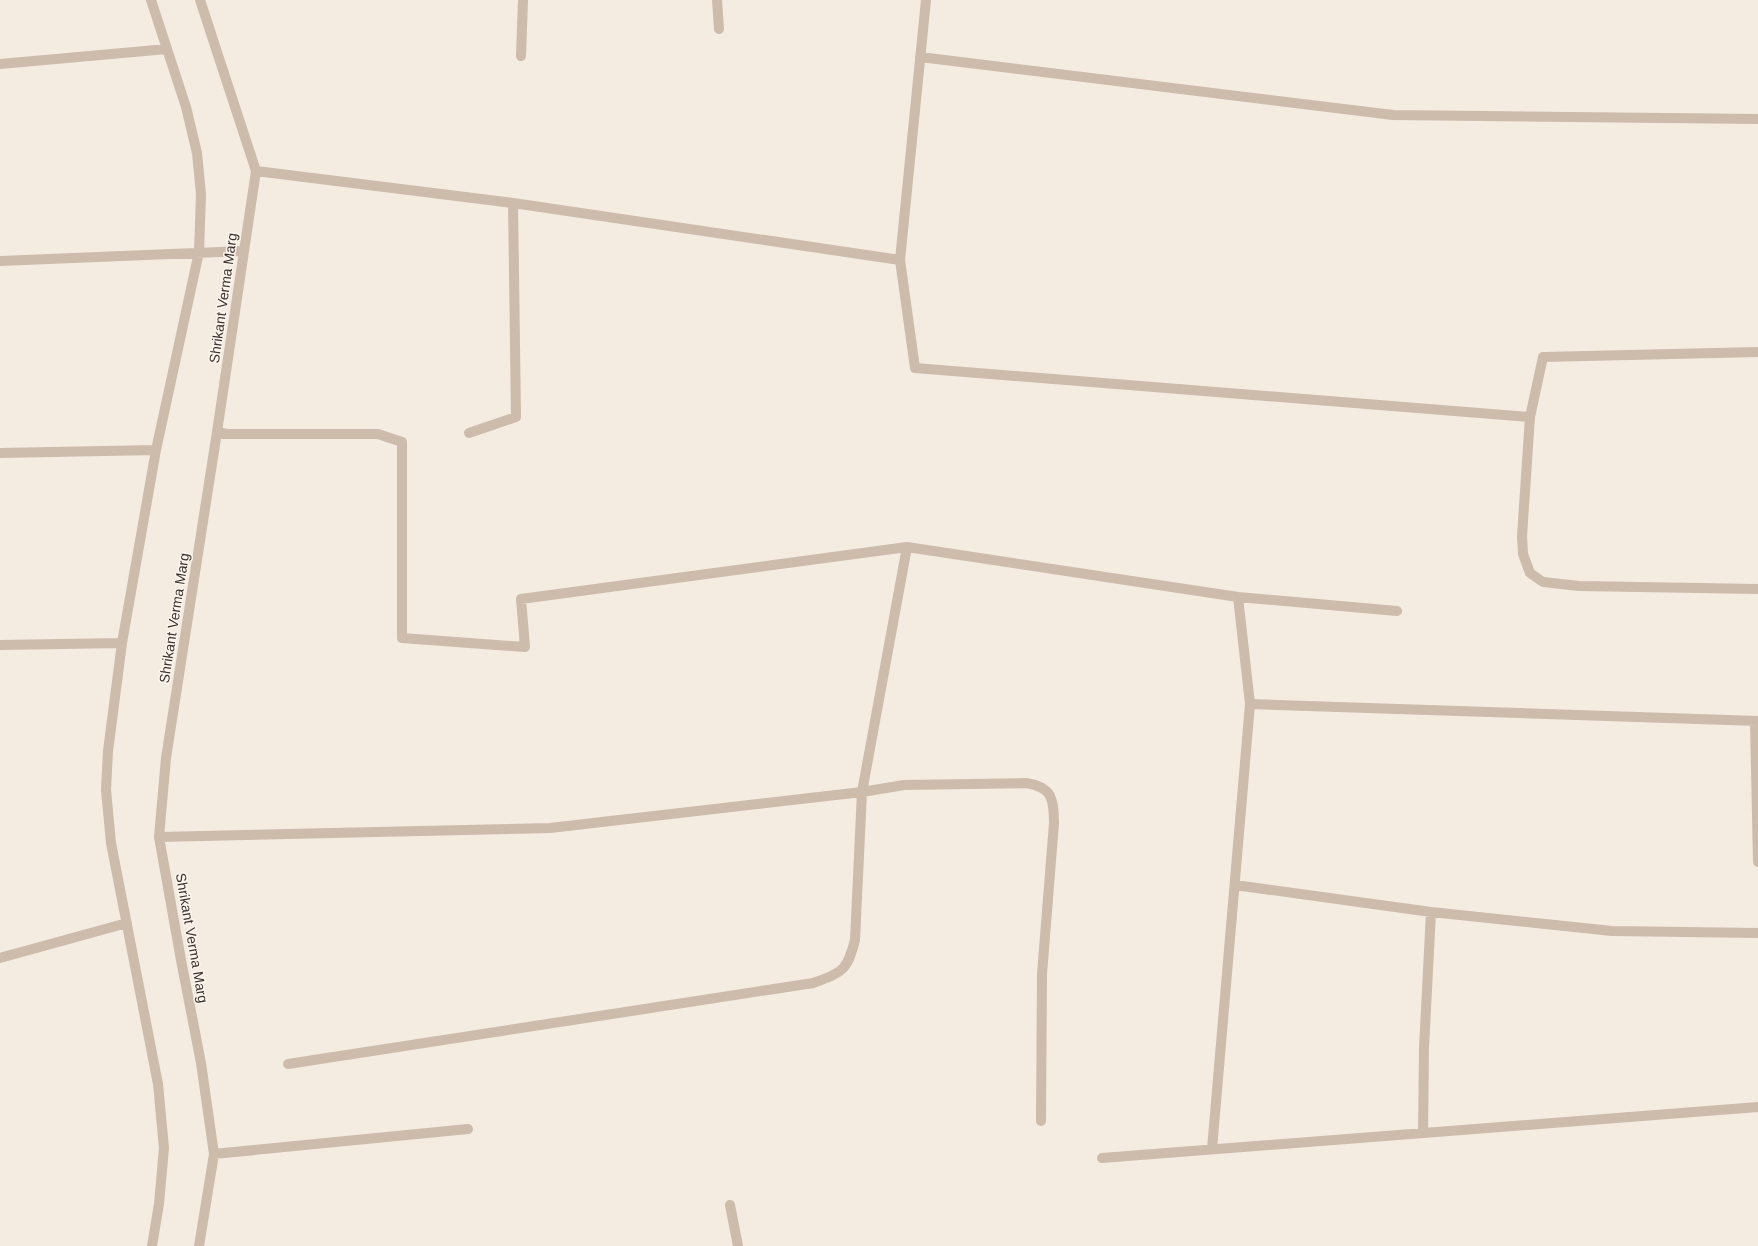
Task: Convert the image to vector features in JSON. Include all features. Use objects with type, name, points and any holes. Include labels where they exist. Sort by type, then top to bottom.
[{"type":"street","points":[[151,0],[186,107],[197,153],[201,194],[199,252],[156,450],[122,643],[108,751],[106,790],[111,844],[158,1084],[164,1148],[152,1246]]},
{"type":"street","name":"Shrikant Verma Marg","points":[[199,1246],[214,1154],[201,1063],[159,837],[166,758],[256,171],[200,0]]},
{"type":"street","points":[[521,56],[523,0]]},
{"type":"street","points":[[717,0],[719,29]]},
{"type":"street","points":[[926,0],[900,260],[915,368],[1530,417]]},
{"type":"street","points":[[0,64],[167,49]]},
{"type":"street","points":[[920,57],[1392,115],[1758,119]]},
{"type":"street","points":[[256,171],[513,203],[900,260]]},
{"type":"street","points":[[469,433],[516,417],[513,203]]},
{"type":"street","points":[[0,261],[244,251]]},
{"type":"street","points":[[1758,352],[1543,357],[1530,417],[1522,536],[1523,554],[1530,573],[1543,582],[1579,586],[1758,589]]},
{"type":"street","points":[[217,432],[227,434],[378,434],[402,442],[402,638],[524,647],[521,599],[907,547],[1238,597],[1397,611]]},
{"type":"street","points":[[0,453],[156,450]]},
{"type":"street","points":[[288,1064],[813,983],[839,974],[849,961],[855,940],[862,792],[907,547]]},
{"type":"street","points":[[1212,1149],[1250,704],[1238,597]]},
{"type":"street","points":[[0,645],[122,643]]},
{"type":"street","points":[[1250,704],[1757,721],[1758,862]]},
{"type":"street","points":[[159,837],[550,828],[862,792],[904,785],[1026,782],[1039,785],[1049,792],[1054,805],[1054,823],[1042,974],[1041,1121]]},
{"type":"street","points":[[1235,884],[1431,912],[1612,931],[1758,933]]},
{"type":"street","points":[[1423,1133],[1424,1048],[1431,912]]},
{"type":"street","points":[[0,958],[126,923]]},
{"type":"street","points":[[1102,1158],[1758,1107]]},
{"type":"street","points":[[214,1154],[468,1129]]},
{"type":"street","points":[[730,1205],[738,1246]]}]
